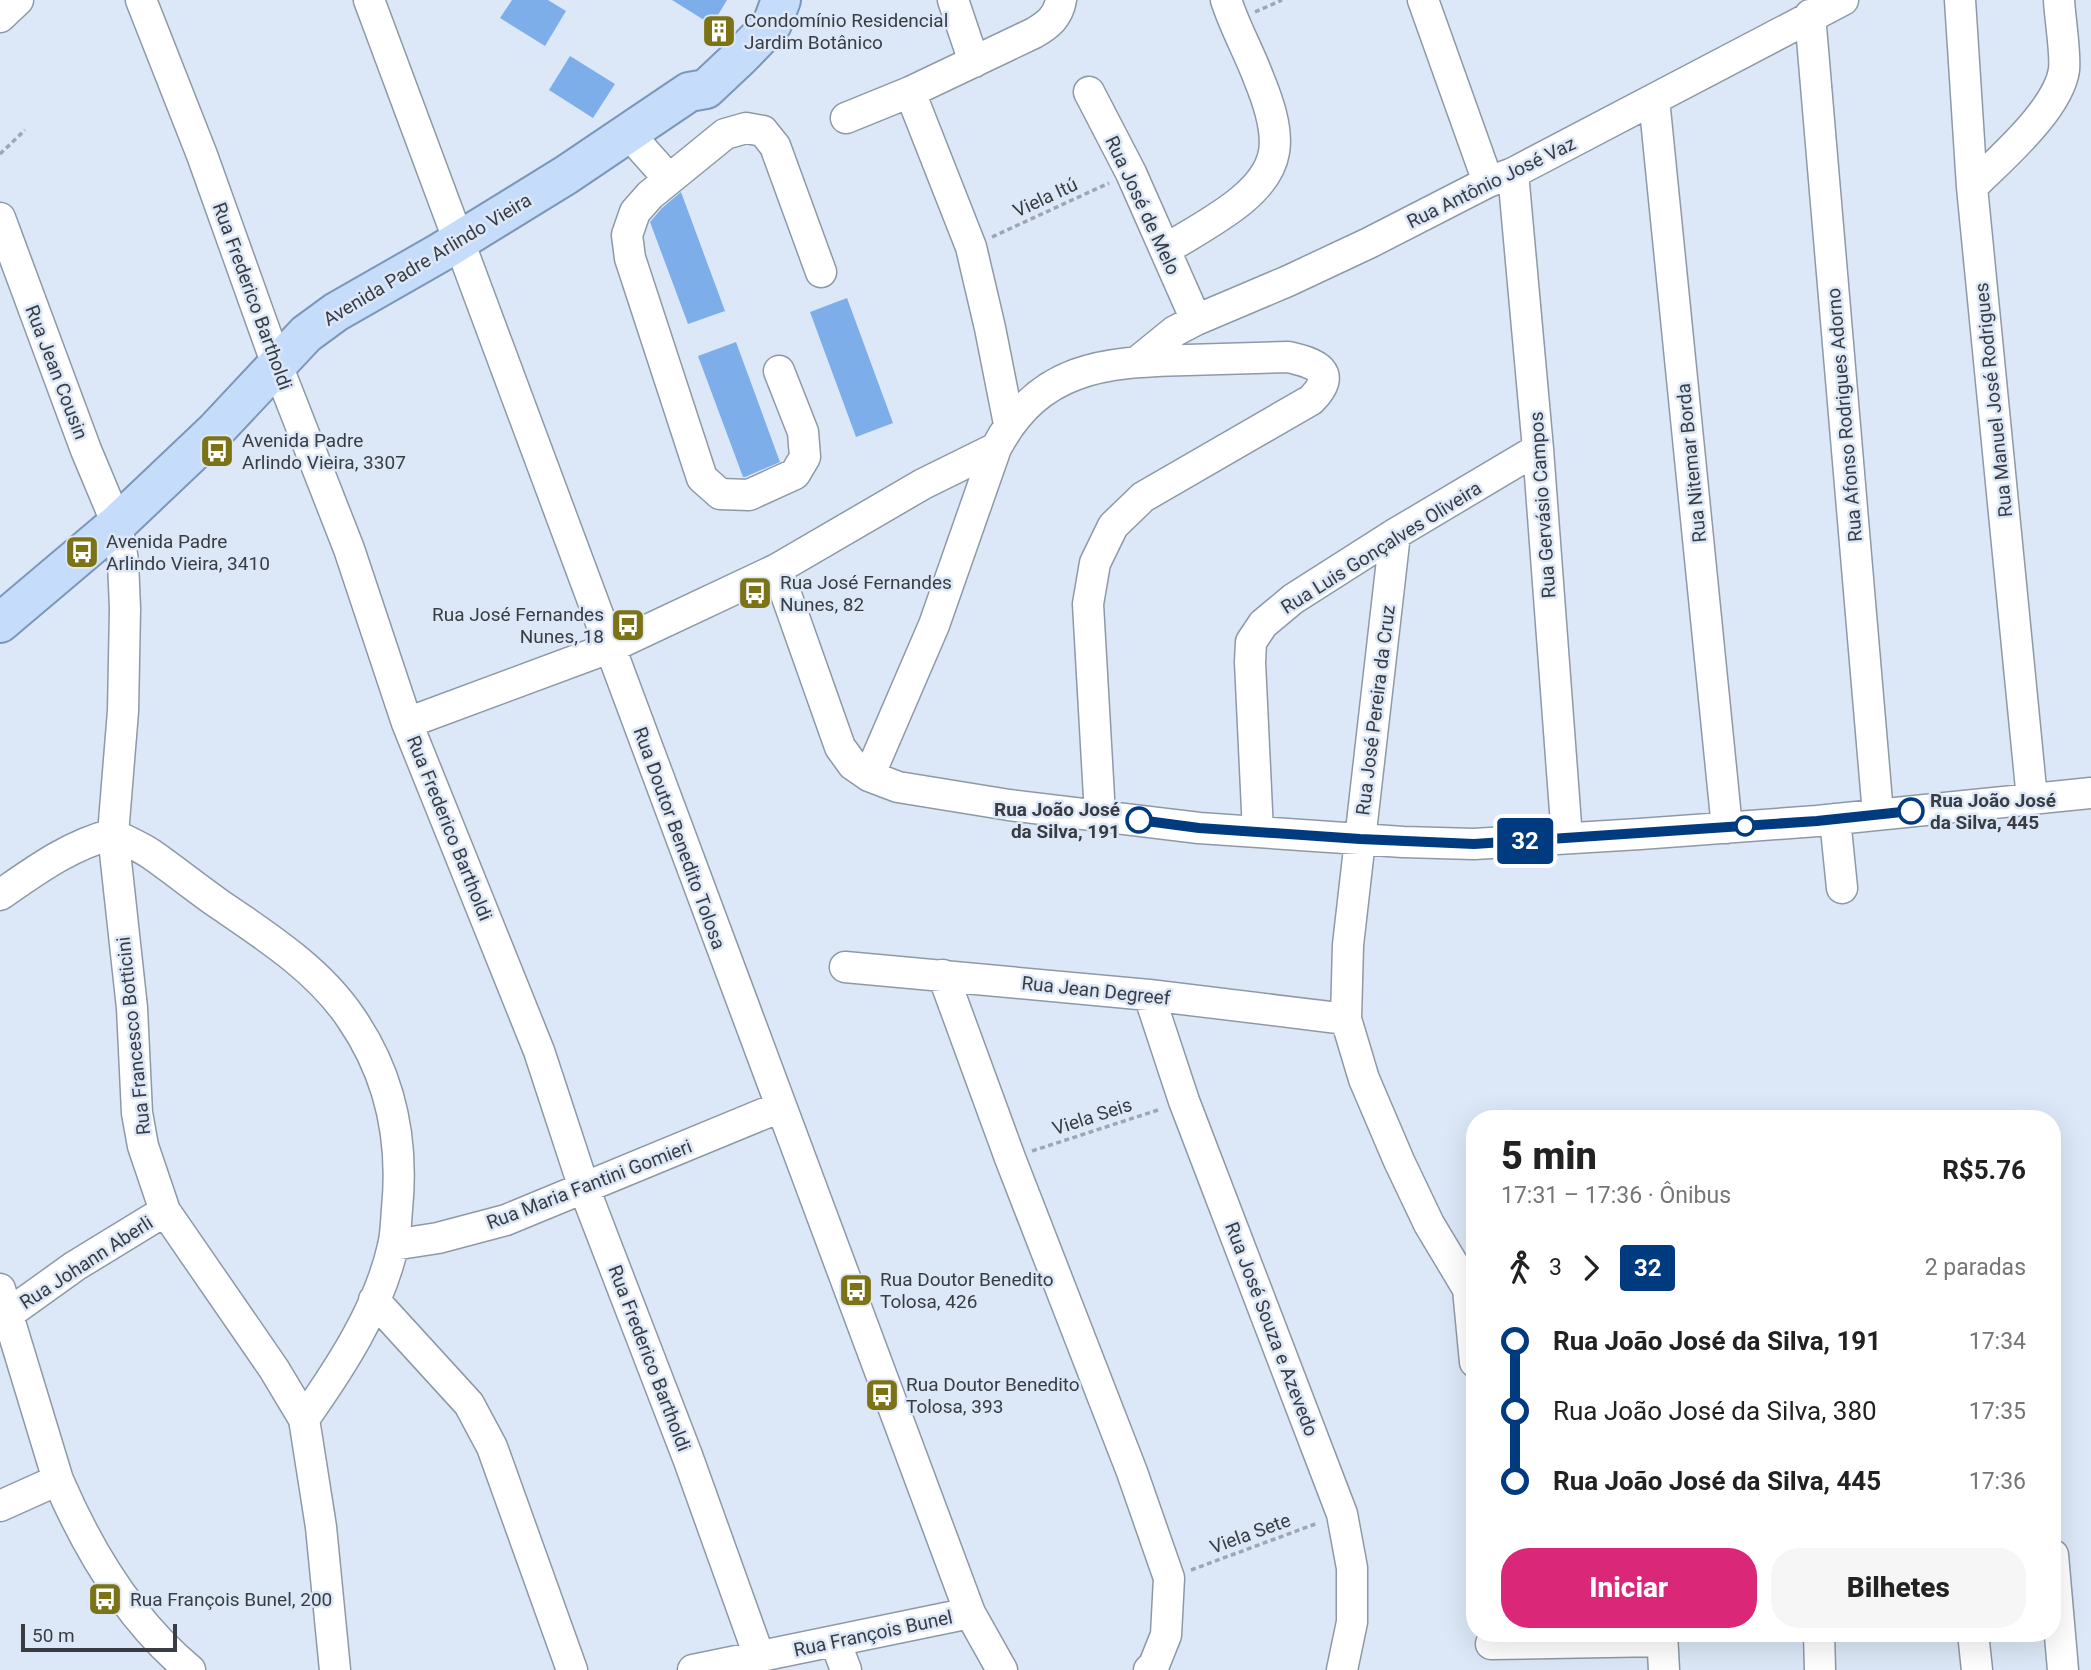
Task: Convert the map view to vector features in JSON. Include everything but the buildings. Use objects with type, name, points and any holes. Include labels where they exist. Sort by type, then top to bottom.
[{"type":"main road","name":"Avenida Padre Arlindo Vieira","points":[[0,623],[117,524],[215,431],[306,334],[336,312],[458,242],[689,92],[697,78],[760,17],[779,4]]},
{"type":"street","points":[[0,17],[18,0]]},
{"type":"street","name":"Rua Frederico Bartholdi","points":[[141,0],[236,246],[277,365],[349,549],[407,723],[539,1051],[584,1188],[678,1433],[759,1656]]},
{"type":"street","name":"Rua Doutor Benedito Tolosa","points":[[369,0],[970,1613],[1002,1670]]},
{"type":"street","points":[[953,0],[974,62]]},
{"type":"street","points":[[846,118],[910,92],[1049,24],[1059,10],[1061,0]]},
{"type":"street","points":[[1165,250],[1241,201],[1261,180],[1271,164],[1275,150],[1273,123],[1260,80],[1233,23],[1226,0]]},
{"type":"street","name":"Rua Gervásio Campos","points":[[1423,0],[1501,177],[1538,449],[1567,838]]},
{"type":"street","name":"Rua Antônio José Vaz","points":[[1138,361],[1175,331],[1196,320],[1369,243],[1843,0]]},
{"type":"street","name":"Rua Manuel José Rodrigues","points":[[1961,0],[1972,187],[2032,799]]},
{"type":"street","points":[[1972,187],[2042,115],[2057,91],[2064,69],[2059,0]]},
{"type":"street","name":"Rua Afonso Rodrigues Adorno","points":[[1810,15],[1878,814]]},
{"type":"street","points":[[910,92],[971,247],[990,328],[1003,436]]},
{"type":"street","name":"Rua José de Melo","points":[[1089,92],[1130,173],[1196,320]]},
{"type":"street","name":"Rua Nitemar Borda","points":[[1654,99],[1727,828]]},
{"type":"street","points":[[779,371],[803,432],[805,457],[795,474],[749,495],[720,494],[702,478],[630,258],[627,235],[635,212],[669,179],[725,134],[746,128],[763,131],[775,146],[821,272]]},
{"type":"street","points":[[628,133],[669,179]]},
{"type":"street","name":"Rua Jean Cousin","points":[[0,218],[86,450],[117,524]]},
{"type":"street","points":[[869,776],[934,625],[1003,436],[1033,398],[1053,384],[1081,372],[1138,361],[1289,357],[1307,361],[1319,367],[1323,373],[1323,388],[1311,400],[1143,497],[1113,526],[1095,563],[1088,604],[1100,815]]},
{"type":"street","points":[[407,723],[609,648],[777,569],[1003,436]]},
{"type":"street","name":"Rua Luis Gonçalves Oliveira","points":[[1258,832],[1250,662],[1251,642],[1263,624],[1293,600],[1395,534],[1538,449]]},
{"type":"street","name":"Rua Francesco Botticini","points":[[117,524],[123,561],[125,609],[122,711],[113,834],[132,1008],[136,1113],[149,1169],[165,1211],[274,1369],[304,1419],[321,1527],[335,1670]]},
{"type":"street","name":"Rua José Pereira da Cruz","points":[[1395,534],[1348,945],[1346,1018],[1364,1079],[1399,1161],[1429,1224],[1466,1280]]},
{"type":"street","points":[[777,569],[840,747],[853,765],[869,776],[911,789],[1009,805],[1199,828],[1474,844],[1727,828],[2091,793]]},
{"type":"street","points":[[1835,819],[1842,888]]},
{"type":"street","points":[[0,895],[73,848],[92,839],[113,834],[149,853],[261,933],[314,975],[351,1017],[380,1071],[397,1127],[400,1177],[393,1245],[374,1300],[337,1373],[304,1419]]},
{"type":"street","name":"Rua Jean Degreef","points":[[845,967],[1149,995],[1346,1018]]},
{"type":"street","points":[[943,975],[1010,1158],[1132,1472],[1169,1578],[1166,1635],[1154,1665],[1149,1670]]},
{"type":"street","name":"Rua José Souza e Azevedo","points":[[1149,995],[1184,1101],[1342,1514],[1352,1568],[1352,1622],[1342,1670]]},
{"type":"street","name":"Rua Maria Fantini Gomieri","points":[[393,1245],[438,1238],[506,1220],[780,1107]]},
{"type":"street","name":"Rua Johann Aberli","points":[[4,1301],[75,1266],[165,1211]]},
{"type":"street","points":[[374,1300],[469,1404],[492,1447],[572,1670]]},
{"type":"street","points":[[4,1301],[58,1480],[71,1510],[132,1610],[160,1642],[190,1670]]},
{"type":"street","points":[[0,1506],[58,1480]]},
{"type":"street","name":"Rua François Bunel","points":[[693,1670],[970,1613]]},
{"type":"street","points":[[835,1641],[846,1670]]},
{"type":"street","points":[[1819,1642],[1820,1670]]},
{"type":"street","points":[[1974,1642],[1977,1670]]},
{"type":"street","points":[[2061,1642],[2063,1670]]},
{"type":"street","points":[[1491,1649],[1663,1648]]},
{"type":"path","points":[[0,154],[25,130]]},
{"type":"path","name":"Viela Itú","points":[[971,247],[1130,173]]},
{"type":"path","name":"Viela Seis","points":[[1010,1158],[1184,1101]]},
{"type":"path","name":"Viela Sete","points":[[1169,1578],[1342,1514]]},
{"type":"bus line","name":"32","points":[[1139,820],[1199,828],[1403,842],[1474,844],[1817,821],[1911,811]]},
{"type":"place","name":"Condomínio Residencial Jardim Botânico","points":[[719,31]]},
{"type":"place","name":"Avenida Padre Arlindo Vieira, 3307","points":[[217,451]]},
{"type":"place","name":"Avenida Padre Arlindo Vieira, 3410","points":[[82,552]]},
{"type":"place","name":"Rua José Fernandes Nunes, 82","points":[[755,593]]},
{"type":"place","name":"Rua José Fernandes Nunes, 18","points":[[628,625]]},
{"type":"place","name":"Rua João José da Silva, 445","points":[[1911,811]]},
{"type":"place","name":"Rua João José da Silva, 191","points":[[1139,820]]},
{"type":"place","name":"Rua Doutor Benedito Tolosa, 426","points":[[856,1290]]},
{"type":"place","name":"Rua Doutor Benedito Tolosa, 393","points":[[882,1395]]},
{"type":"place","name":"Rua François Bunel, 200","points":[[105,1599]]}]
